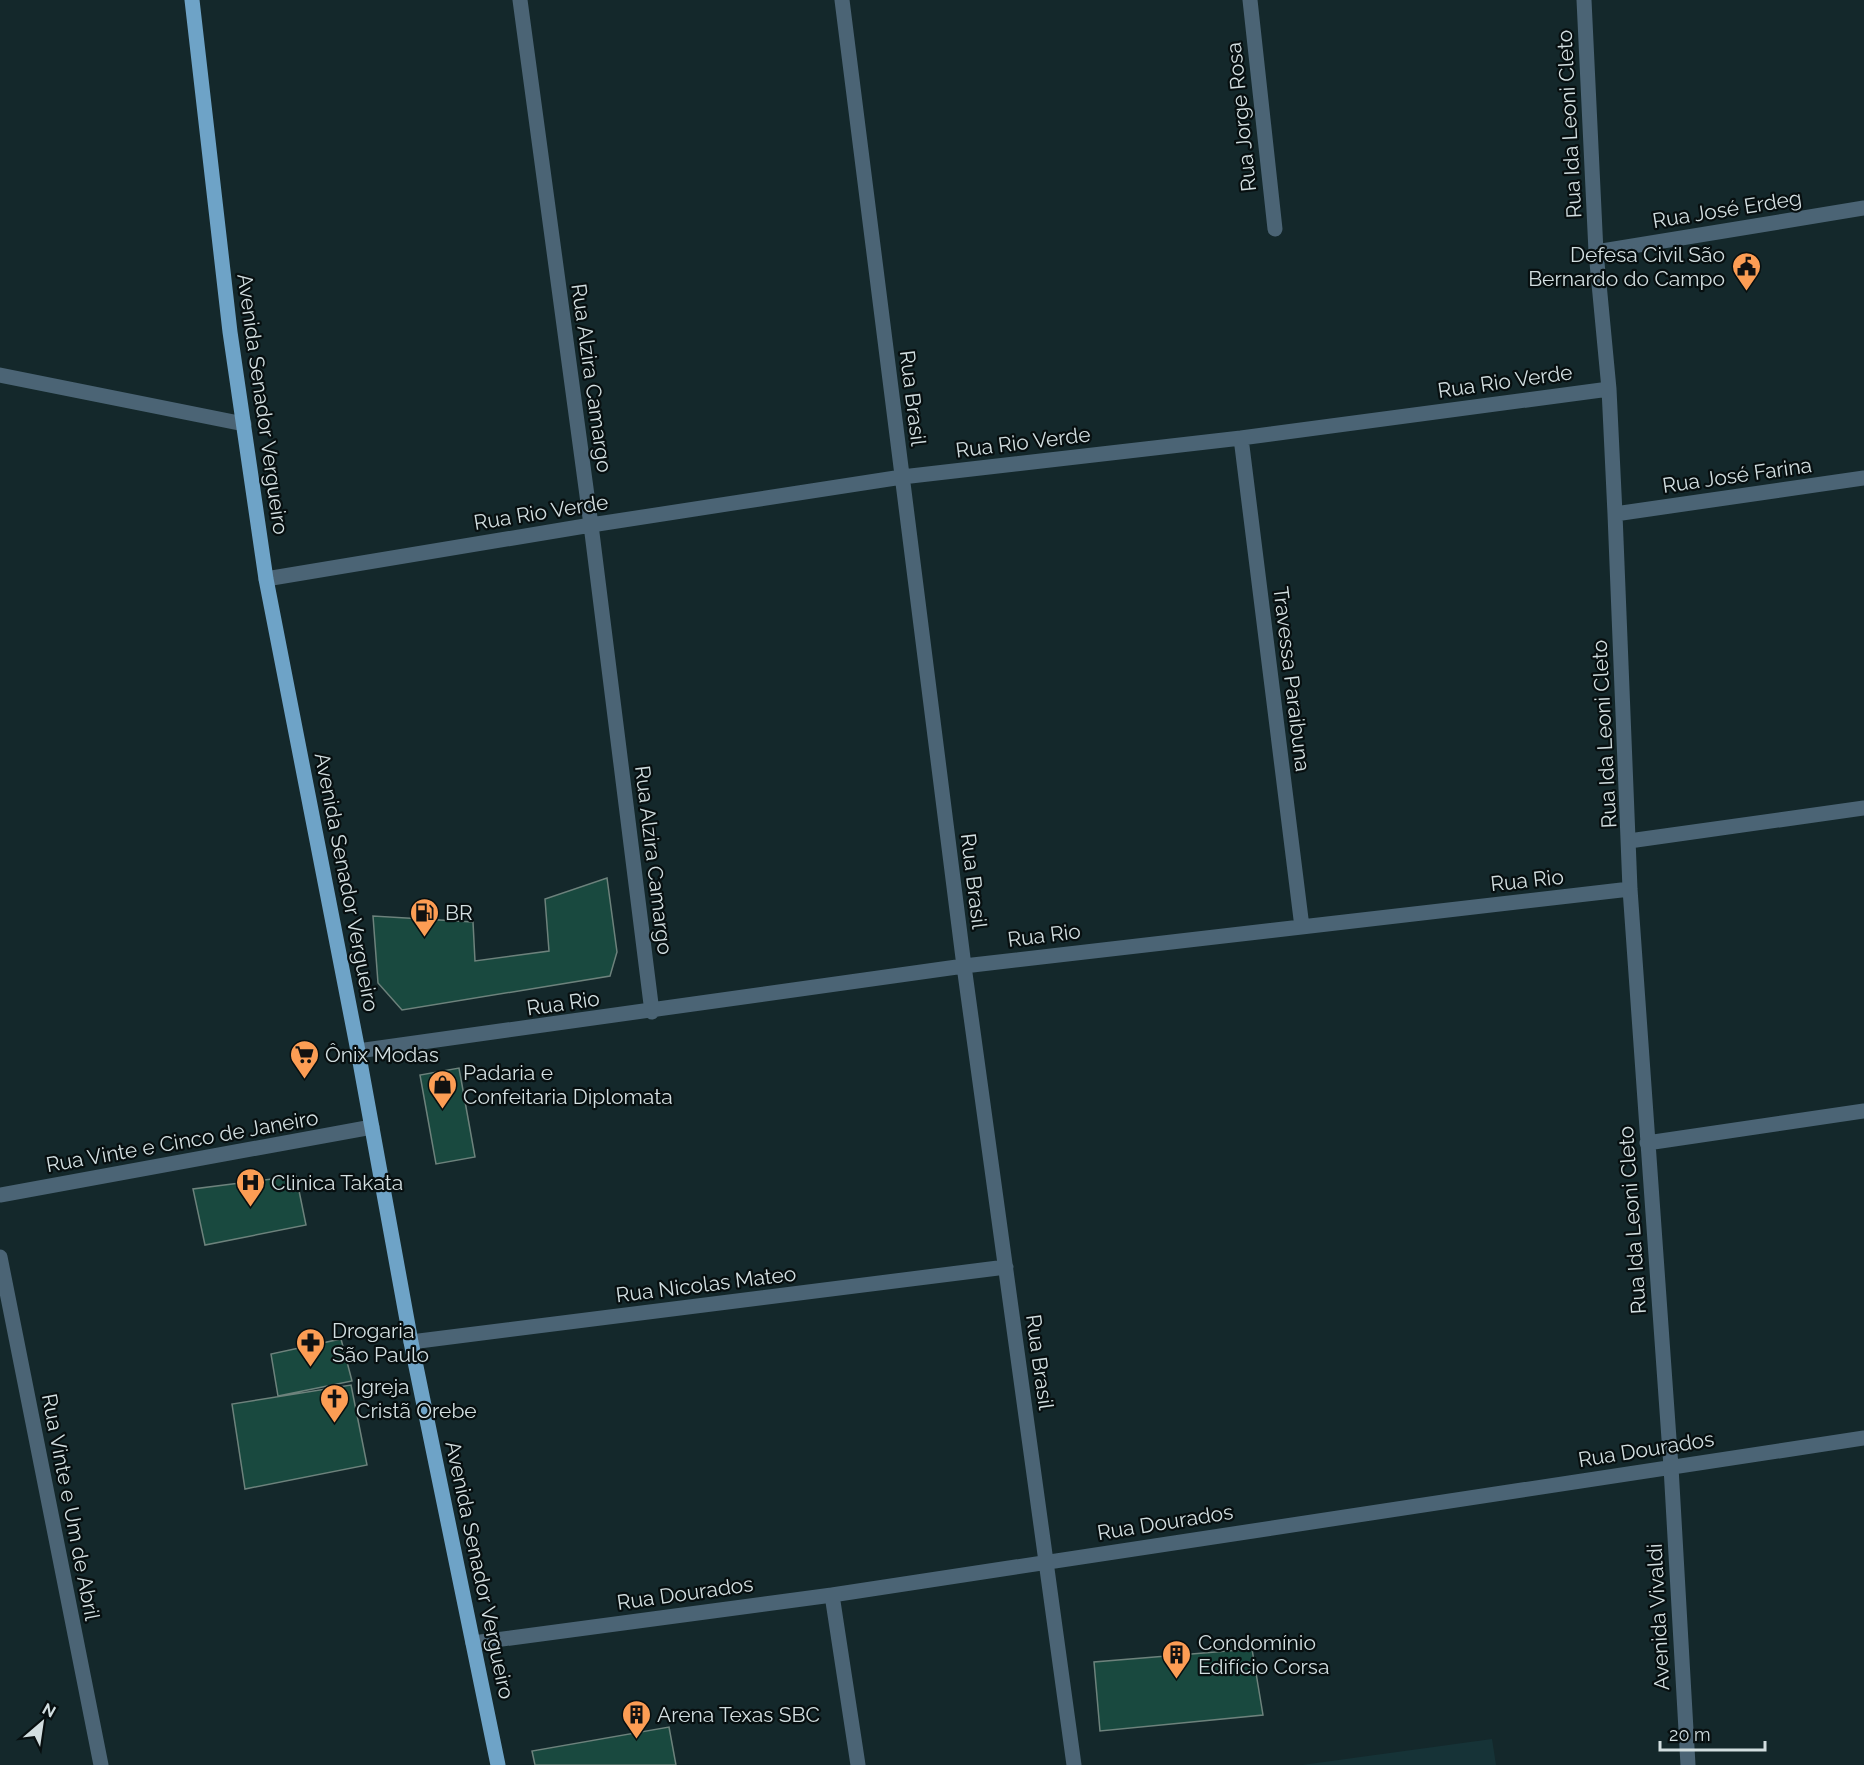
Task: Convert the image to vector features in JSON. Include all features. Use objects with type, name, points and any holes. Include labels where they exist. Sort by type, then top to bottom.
[{"type":"main road","name":"Avenida Senador Vergueiro","points":[[192,0],[244,424],[266,579],[358,1051],[411,1342],[498,1765]]},
{"type":"street","name":"Rua Alzira Camargo","points":[[520,0],[591,525],[652,1012]]},
{"type":"street","name":"Rua Brasil","points":[[842,0],[964,966],[1074,1765]]},
{"type":"street","name":"Rua Jorge Rosa","points":[[1250,0],[1275,229]]},
{"type":"street","name":"Rua Ida Leoni Cleto","points":[[1584,0],[1596,252],[1609,389],[1630,890],[1671,1467]]},
{"type":"street","name":"Rua José Erdeg","points":[[1596,252],[1864,208]]},
{"type":"street","points":[[0,375],[244,424]]},
{"type":"street","name":"Rua Rio Verde","points":[[266,579],[591,525],[902,477],[1241,438],[1609,389]]},
{"type":"street","name":"Travessa Paraibuna","points":[[1241,438],[1302,927]]},
{"type":"street","name":"Rua José Farina","points":[[1615,514],[1864,478]]},
{"type":"street","points":[[1629,841],[1864,808]]},
{"type":"street","name":"Rua Rio","points":[[358,1051],[652,1012],[964,966],[1630,890]]},
{"type":"street","points":[[1647,1143],[1864,1111]]},
{"type":"street","name":"Rua Vinte e Cinco de Janeiro","points":[[0,1195],[372,1128]]},
{"type":"street","name":"Rua Vinte e Um de Abril","points":[[0,1257],[100,1765]]},
{"type":"street","name":"Rua Nicolas Mateo","points":[[411,1342],[1006,1268]]},
{"type":"street","name":"Rua Dourados","points":[[473,1643],[832,1595],[1864,1438]]},
{"type":"street","name":"Avenida Vivaldi","points":[[1671,1467],[1688,1765]]},
{"type":"street","points":[[832,1595],[858,1765]]},
{"type":"shaded area","points":[[1492,1739],[1496,1765],[1302,1765]]},
{"type":"building","name":"BR","points":[[607,878],[617,952],[610,976],[402,1010],[378,983],[373,916],[473,922],[475,961],[549,951],[545,899]]},
{"type":"building","points":[[459,1068],[475,1157],[436,1164],[420,1075]]},
{"type":"building","name":"Clinica Takata","points":[[296,1176],[306,1225],[205,1245],[193,1189]]},
{"type":"building","name":"Drogaria São Paulo","points":[[341,1339],[352,1381],[278,1396],[271,1354]]},
{"type":"building","points":[[351,1385],[367,1465],[245,1489],[232,1404]]},
{"type":"building","name":"Condomínio Edifício Corsa","points":[[1252,1649],[1263,1715],[1100,1731],[1094,1662]]},
{"type":"building","name":"Arena Texas SBC","points":[[669,1727],[676,1765],[535,1765],[532,1751]]},
{"type":"place","name":"Defesa Civil São Bernardo do Campo","points":[[1746,292]]},
{"type":"place","name":"BR","points":[[424,938]]},
{"type":"place","name":"Ônix Modas","points":[[304,1080]]},
{"type":"place","name":"Padaria e Confeitaria Diplomata","points":[[442,1110]]},
{"type":"place","name":"Clinica Takata","points":[[250,1208]]},
{"type":"place","name":"Drogaria São Paulo","points":[[311,1368]]},
{"type":"place","name":"Igreja Cristã Orebe","points":[[335,1424]]},
{"type":"place","name":"Condomínio Edifício Corsa","points":[[1177,1680]]},
{"type":"place","name":"Arena Texas SBC","points":[[636,1740]]}]
